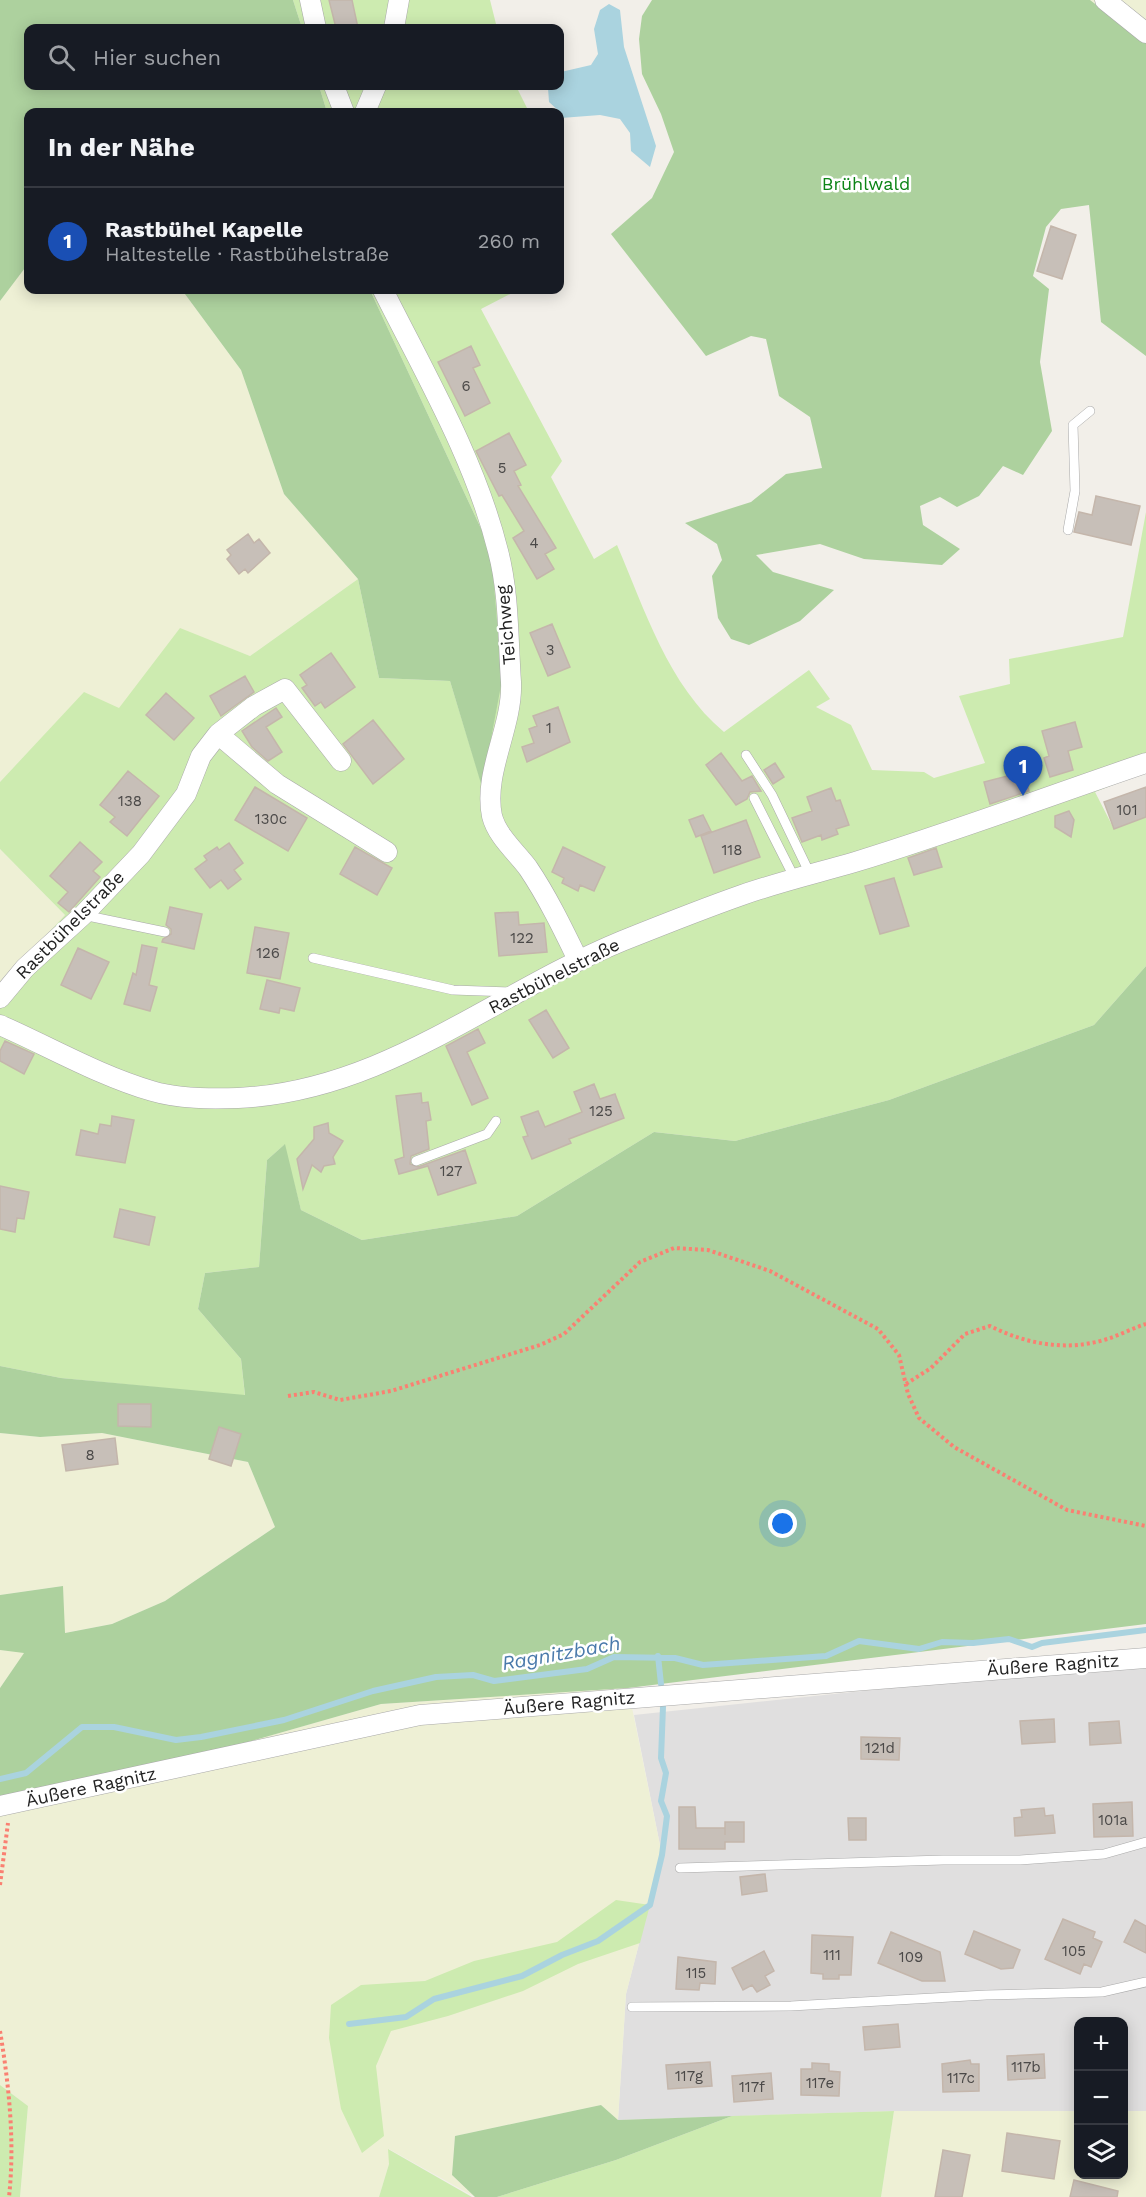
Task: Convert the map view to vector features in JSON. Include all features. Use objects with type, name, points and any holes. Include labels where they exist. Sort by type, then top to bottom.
[{"type":"street","points":[[310,0],[315,24]]},
{"type":"street","points":[[395,24],[399,0]]},
{"type":"street","points":[[1105,0],[1146,33]]},
{"type":"street","points":[[336,90],[342,108]]},
{"type":"street","points":[[367,108],[374,90]]},
{"type":"street","name":"Teichweg","points":[[385,294],[474,475],[499,552],[507,613],[511,687],[504,737],[491,792],[493,817],[498,830],[528,869],[578,960]]},
{"type":"street","name":"Rastbühelstraße","points":[[0,998],[25,968],[83,915],[141,854],[186,794],[201,756],[218,734],[254,706],[285,689],[341,761]]},
{"type":"street","points":[[218,734],[277,784],[387,852]]},
{"type":"street","name":"Rastbühelstraße","points":[[0,1025],[101,1071],[153,1091],[185,1097],[238,1098],[291,1091],[349,1077],[402,1056],[578,960],[742,895],[1018,808],[1146,763]]},
{"type":"street","name":"Äußere Ragnitz","points":[[6,1805],[420,1715],[1146,1658]]},
{"type":"lane","points":[[1068,530],[1075,491],[1073,425],[1090,411]]},
{"type":"lane","points":[[746,755],[772,795],[803,877]]},
{"type":"lane","points":[[754,798],[803,877]]},
{"type":"lane","points":[[83,915],[165,932]]},
{"type":"lane","points":[[313,958],[453,990],[516,992]]},
{"type":"lane","points":[[416,1161],[487,1134],[496,1121]]},
{"type":"lane","points":[[680,1868],[1020,1860],[1104,1854],[1146,1842]]},
{"type":"lane","points":[[632,2007],[791,2006],[986,1995],[1102,1992],[1146,1982]]},
{"type":"path","points":[[288,1396],[314,1392],[340,1400],[391,1391],[540,1345],[564,1334],[640,1262],[674,1248],[708,1250],[770,1271],[878,1329],[899,1355],[906,1384],[919,1418],[954,1447],[1067,1510],[1146,1526]]},
{"type":"path","points":[[906,1384],[931,1368],[965,1334],[990,1326],[1014,1338],[1032,1343],[1070,1345],[1105,1340],[1146,1324]]},
{"type":"path","points":[[0,1886],[6,1805]]},
{"type":"path","points":[[0,2031],[6,2067],[13,2162],[9,2197]]},
{"type":"shaded area","points":[[1146,1668],[1146,2111],[1128,2111],[1128,2017],[1074,2017],[1074,2111],[894,2111],[618,2120],[626,1994],[662,1855],[634,1715],[987,1678]]},
{"type":"green space","points":[[0,0],[293,0],[301,24],[24,24],[24,90],[320,90],[326,108],[24,108],[24,269],[0,301]]},
{"type":"green space","points":[[293,0],[490,0],[496,24],[301,24]]},
{"type":"green space","name":"Brühlwald","points":[[652,0],[1090,0],[1146,43],[1146,356],[1101,322],[1089,205],[1061,209],[1046,227],[1033,276],[1049,289],[1040,362],[1052,431],[1023,475],[1003,466],[979,496],[957,507],[940,497],[920,506],[923,525],[960,549],[942,565],[864,559],[820,544],[756,555],[773,572],[834,590],[800,621],[749,645],[731,639],[718,618],[712,576],[722,560],[717,544],[685,523],[751,502],[786,474],[822,468],[810,417],[779,396],[766,339],[751,336],[706,356],[611,234],[652,198],[674,152],[661,114],[642,74],[639,39],[642,16]]},
{"type":"green space","points":[[1090,0],[1146,0],[1146,43]]},
{"type":"green space","points":[[320,90],[518,90],[527,108],[326,108]]},
{"type":"green space","points":[[24,269],[24,294],[185,294],[241,370],[284,494],[358,579],[250,656],[180,629],[119,709],[84,693],[0,782],[0,301]]},
{"type":"green space","points":[[185,294],[372,294],[491,550],[502,680],[482,787],[450,681],[379,678],[358,579],[284,494],[241,370]]},
{"type":"green space","points":[[372,294],[510,294],[481,309],[562,461],[551,477],[594,559],[617,545],[648,620],[673,669],[704,713],[724,732],[809,670],[830,699],[816,707],[851,725],[872,770],[924,772],[934,778],[985,763],[959,696],[1010,684],[1009,659],[1123,637],[1146,512],[1146,772],[1095,792],[1114,829],[1146,817],[1146,966],[1094,1025],[889,1100],[735,1141],[654,1132],[517,1216],[362,1240],[301,1210],[284,1145],[267,1160],[259,1267],[205,1273],[198,1309],[241,1359],[245,1396],[61,1378],[0,1366],[0,985],[65,915],[0,849],[0,782],[84,692],[119,708],[180,628],[250,656],[358,579],[379,678],[450,681],[482,785],[491,550]],"holes":[[[832,859],[577,969],[567,953],[746,885]]]},
{"type":"green space","points":[[0,849],[65,915],[0,985]]},
{"type":"green space","points":[[1146,966],[1146,1624],[628,1688],[381,1704],[0,1813],[0,1688],[24,1653],[0,1650],[0,1595],[63,1586],[65,1633],[112,1624],[165,1601],[275,1527],[248,1462],[102,1433],[40,1437],[0,1433],[0,1366],[61,1378],[245,1395],[241,1359],[198,1309],[205,1273],[259,1267],[267,1160],[285,1144],[301,1210],[362,1240],[517,1216],[654,1132],[735,1141],[889,1100],[1094,1025]]},
{"type":"green space","points":[[0,1433],[40,1437],[102,1433],[248,1462],[275,1527],[165,1601],[112,1624],[64,1633],[63,1586],[0,1595]],"holes":[[[115,1438],[118,1464],[66,1471],[62,1446]]]},
{"type":"green space","points":[[0,1650],[25,1652],[0,1688]]},
{"type":"green space","points":[[628,1688],[662,1855],[626,1994],[618,2120],[601,2105],[455,2136],[452,2175],[475,2197],[389,2149],[389,2164],[379,2197],[20,2197],[28,2106],[0,2085],[0,1813],[381,1704]]},
{"type":"green space","points":[[616,1900],[650,1905],[640,1943],[578,1964],[523,1991],[448,2016],[391,2031],[376,2066],[384,2136],[362,2153],[341,2109],[329,2038],[331,2005],[361,1985],[425,1981],[474,1961],[557,1942]]},
{"type":"green space","points":[[0,2085],[28,2106],[20,2197],[0,2197]]},
{"type":"green space","points":[[601,2105],[618,2120],[732,2116],[616,2160],[497,2197],[475,2197],[452,2175],[455,2136]]},
{"type":"green space","points":[[894,2111],[1074,2111],[1074,2179],[1128,2179],[1128,2111],[1146,2111],[1146,2197],[881,2197]]},
{"type":"green space","points":[[894,2111],[881,2197],[497,2197],[616,2160],[732,2116]]},
{"type":"green space","points":[[388,2149],[472,2197],[379,2197],[389,2164]]},
{"type":"water","points":[[609,4],[620,10],[624,47],[656,146],[650,167],[631,151],[630,133],[620,119],[600,115],[564,118],[564,108],[556,108],[549,102],[548,90],[564,90],[564,71],[591,65],[598,54],[594,29],[600,10]]},
{"type":"building","points":[[329,0],[352,0],[357,24],[335,24]]},
{"type":"building","points":[[1051,226],[1076,235],[1062,279],[1037,271]]},
{"type":"building","points":[[471,346],[480,365],[473,368],[490,403],[465,416],[438,362]]},
{"type":"building","points":[[509,433],[526,465],[514,471],[521,485],[518,486],[556,548],[545,554],[554,569],[537,579],[513,538],[524,531],[502,495],[499,496],[476,451]]},
{"type":"building","points":[[1096,496],[1140,506],[1131,545],[1074,532],[1079,512],[1092,515]]},
{"type":"building","points":[[248,534],[254,543],[259,539],[270,553],[248,573],[245,569],[239,574],[227,559],[231,555],[227,550]]},
{"type":"building","points":[[552,624],[570,667],[548,676],[530,633]]},
{"type":"building","points":[[331,653],[355,687],[325,708],[321,702],[315,706],[302,688],[307,685],[300,675]]},
{"type":"building","points":[[245,676],[254,692],[221,716],[210,696]]},
{"type":"building","points":[[166,693],[194,718],[174,740],[146,715]]},
{"type":"building","points":[[558,707],[570,742],[527,762],[522,747],[534,743],[529,729],[537,726],[533,716]]},
{"type":"building","points":[[276,708],[282,717],[266,727],[282,752],[268,761],[252,747],[242,731]]},
{"type":"building","points":[[373,720],[404,759],[373,784],[343,744]]},
{"type":"building","points":[[1075,722],[1082,747],[1068,751],[1073,770],[1050,777],[1044,758],[1049,756],[1042,731]]},
{"type":"building","points":[[721,753],[742,781],[752,776],[761,791],[750,792],[747,799],[736,805],[706,765]]},
{"type":"building","points":[[775,763],[784,777],[773,784],[764,770]]},
{"type":"building","points":[[128,771],[159,796],[127,836],[110,822],[115,817],[100,805]]},
{"type":"building","points":[[1023,772],[1029,791],[990,804],[984,782]]},
{"type":"building","points":[[255,787],[307,818],[288,851],[235,820]]},
{"type":"building","points":[[1146,787],[1146,817],[1114,829],[1104,802]]},
{"type":"building","points":[[831,788],[836,801],[840,800],[849,825],[836,829],[838,834],[822,840],[821,835],[802,842],[792,818],[812,811],[807,797]]},
{"type":"building","points":[[1069,811],[1074,820],[1071,837],[1055,827],[1055,816]]},
{"type":"building","points":[[703,815],[711,831],[696,837],[689,820]]},
{"type":"building","points":[[746,820],[760,857],[714,873],[701,836]]},
{"type":"building","points":[[80,842],[102,862],[93,871],[100,877],[69,912],[58,903],[68,892],[50,876]]},
{"type":"building","points":[[229,843],[243,863],[234,870],[241,879],[228,889],[221,880],[210,888],[195,869],[207,860],[204,856],[217,847],[219,850]]},
{"type":"building","points":[[355,847],[392,868],[377,895],[340,874]]},
{"type":"building","points":[[563,847],[605,867],[594,891],[580,885],[578,891],[562,883],[564,878],[552,872]]},
{"type":"building","points":[[936,848],[942,867],[914,875],[908,858]]},
{"type":"building","points":[[894,878],[909,926],[880,934],[865,886]]},
{"type":"building","points":[[170,907],[202,914],[194,949],[162,942],[171,934],[171,929],[166,925]]},
{"type":"building","points":[[518,912],[519,925],[544,923],[547,952],[499,956],[495,913]]},
{"type":"building","points":[[255,927],[289,933],[280,979],[247,973]]},
{"type":"building","points":[[142,945],[157,948],[149,985],[157,987],[150,1011],[124,1004],[133,973],[136,975]]},
{"type":"building","points":[[78,948],[109,962],[91,999],[61,985]]},
{"type":"building","points":[[267,980],[300,988],[294,1011],[280,1008],[279,1013],[260,1009]]},
{"type":"building","points":[[546,1010],[569,1048],[553,1058],[529,1020]]},
{"type":"building","points":[[478,1029],[485,1043],[467,1052],[488,1098],[472,1105],[446,1046]]},
{"type":"building","points":[[5,1041],[34,1054],[24,1074],[0,1061],[0,1051]]},
{"type":"building","points":[[594,1084],[600,1099],[615,1094],[624,1118],[569,1139],[571,1143],[532,1159],[523,1137],[528,1136],[521,1117],[538,1111],[545,1127],[582,1112],[574,1092]]},
{"type":"building","points":[[421,1093],[422,1103],[428,1102],[431,1120],[426,1121],[429,1149],[411,1156],[410,1164],[418,1167],[465,1150],[476,1183],[438,1195],[428,1166],[399,1174],[395,1160],[404,1157],[396,1096]]},
{"type":"building","points":[[112,1116],[134,1120],[125,1163],[76,1155],[81,1130],[98,1134],[100,1124],[111,1126]]},
{"type":"building","points":[[328,1123],[329,1133],[343,1141],[333,1157],[335,1164],[324,1166],[321,1172],[312,1165],[303,1189],[297,1159],[314,1139],[314,1127]]},
{"type":"building","points":[[0,1186],[29,1192],[24,1219],[17,1218],[15,1232],[0,1229]]},
{"type":"building","points":[[120,1209],[155,1217],[149,1245],[114,1237]]},
{"type":"building","points":[[118,1404],[151,1404],[151,1427],[118,1426]]},
{"type":"building","points":[[219,1427],[241,1434],[231,1466],[209,1459]]},
{"type":"building","points":[[115,1438],[118,1464],[66,1471],[62,1445]]},
{"type":"building","points":[[1054,1719],[1055,1742],[1022,1744],[1020,1721]]},
{"type":"building","points":[[1119,1721],[1121,1743],[1090,1745],[1089,1723]]},
{"type":"building","points":[[861,1737],[900,1738],[899,1760],[861,1759]]},
{"type":"building","points":[[1132,1802],[1133,1836],[1094,1837],[1093,1804]]},
{"type":"building","points":[[679,1807],[695,1807],[696,1828],[725,1828],[725,1822],[744,1822],[744,1842],[725,1842],[725,1849],[679,1849]]},
{"type":"building","points":[[1044,1808],[1045,1816],[1053,1815],[1055,1833],[1015,1836],[1014,1818],[1022,1817],[1021,1810]]},
{"type":"building","points":[[848,1818],[866,1818],[866,1840],[849,1840]]},
{"type":"building","points":[[765,1874],[767,1891],[742,1895],[740,1877]]},
{"type":"building","points":[[1063,1919],[1095,1932],[1093,1938],[1102,1942],[1091,1967],[1084,1964],[1080,1974],[1045,1959]]},
{"type":"building","points":[[1135,1920],[1146,1926],[1146,1953],[1124,1942]]},
{"type":"building","points":[[974,1931],[1020,1950],[1013,1968],[1001,1969],[965,1954]]},
{"type":"building","points":[[891,1932],[940,1952],[945,1981],[922,1981],[878,1963]]},
{"type":"building","points":[[812,1935],[853,1937],[851,1975],[839,1975],[839,1979],[823,1979],[823,1974],[811,1973]]},
{"type":"building","points":[[764,1951],[774,1971],[765,1976],[770,1985],[757,1992],[752,1985],[743,1990],[732,1968]]},
{"type":"building","points":[[678,1957],[716,1962],[715,1984],[700,1983],[699,1990],[676,1989]]},
{"type":"building","points":[[898,2024],[900,2047],[865,2050],[863,2027]]},
{"type":"building","points":[[1044,2054],[1045,2078],[1008,2080],[1007,2056]]},
{"type":"building","points":[[970,2060],[971,2064],[979,2064],[979,2091],[943,2092],[942,2064]]},
{"type":"building","points":[[710,2062],[712,2086],[668,2089],[666,2065]]},
{"type":"building","points":[[812,2063],[829,2064],[829,2071],[840,2072],[839,2096],[801,2095],[801,2069],[812,2069]]},
{"type":"building","points":[[771,2073],[773,2099],[734,2102],[732,2076]]},
{"type":"building","points":[[1007,2133],[1060,2141],[1054,2179],[1002,2171]]},
{"type":"building","points":[[943,2150],[970,2155],[962,2197],[935,2197]]},
{"type":"building","points":[[1074,2180],[1118,2191],[1117,2197],[1070,2197]]},
{"type":"waterway","name":"Ragnitzbach","points":[[0,1779],[26,1773],[82,1727],[114,1727],[176,1740],[201,1737],[284,1720],[373,1691],[436,1677],[473,1675],[494,1681],[587,1669],[614,1657],[675,1658],[703,1665],[826,1656],[859,1641],[919,1649],[942,1642],[973,1643],[1009,1639],[1032,1647],[1042,1643],[1146,1630]]},
{"type":"waterway","points":[[658,1656],[661,1684]]},
{"type":"waterway","points":[[349,2024],[406,2017],[434,1999],[522,1976],[562,1955],[598,1941],[650,1905],[662,1855],[667,1816],[661,1801],[666,1773],[661,1758],[663,1707]]},
{"type":"place","name":"Rastbühel Kapelle","points":[[1023,796]]}]
